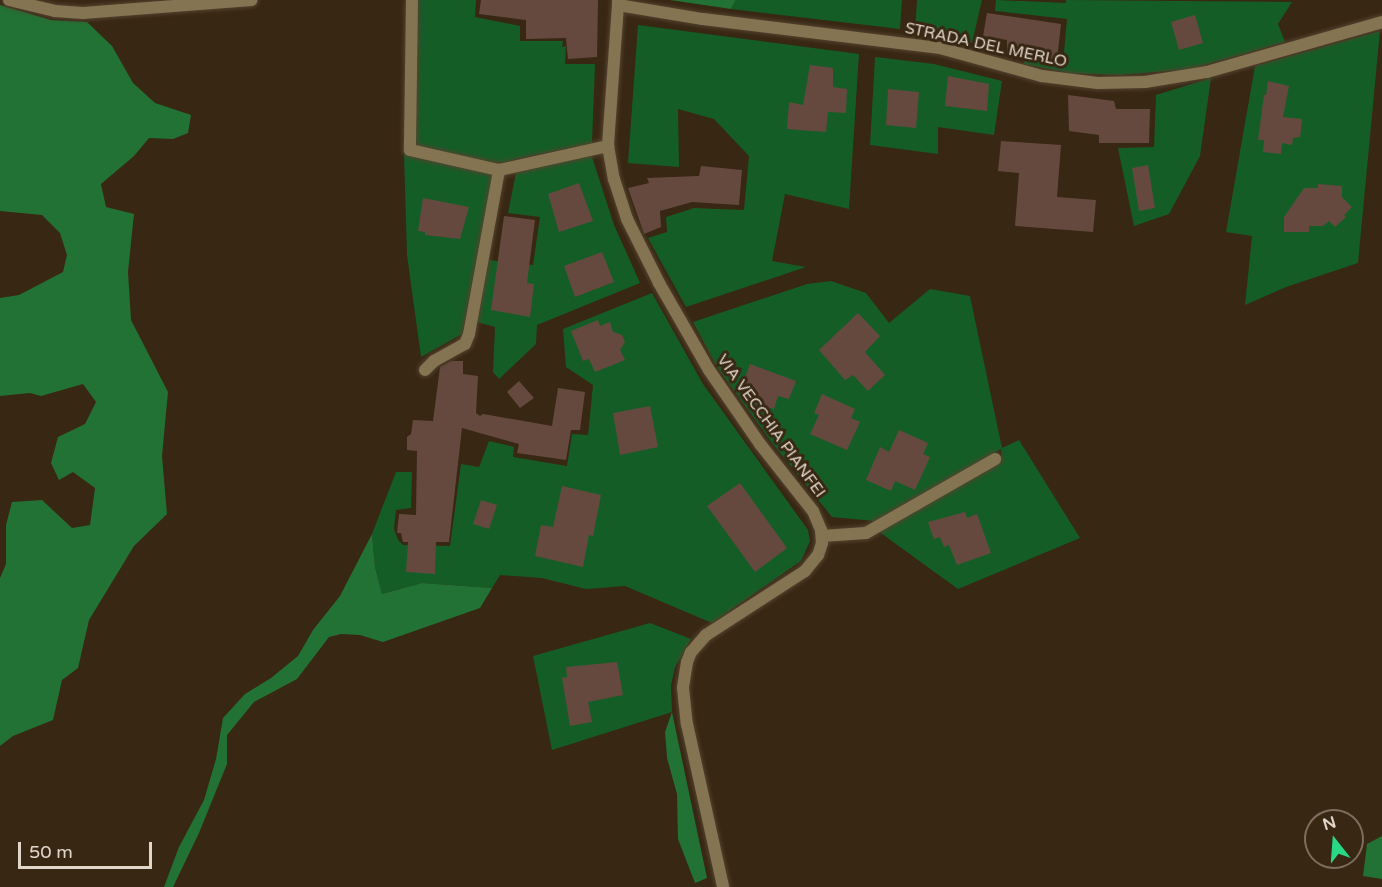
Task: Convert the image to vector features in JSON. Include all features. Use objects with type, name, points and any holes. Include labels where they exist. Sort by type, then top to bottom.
[{"type":"street","points":[[9,0],[54,11],[82,13],[152,10],[251,0]]},
{"type":"street","points":[[412,0],[410,150],[499,170],[608,146]]},
{"type":"street","name":"STRADA DEL MERLO","points":[[618,3],[940,48],[1041,76],[1122,83],[1168,79],[1207,72],[1382,22]]},
{"type":"street","name":"VIA VECCHIA PIANFEI","points":[[618,3],[608,146],[614,179],[627,219],[659,283],[722,390],[813,510],[822,536]]},
{"type":"street","points":[[425,370],[440,358],[465,344],[499,170]]},
{"type":"street","points":[[723,887],[685,712],[683,688],[687,662],[692,652],[706,635],[805,571],[818,555],[822,536],[866,533],[995,459]]},
{"type":"green space","points":[[417,0],[476,0],[475,17],[520,26],[520,41],[563,41],[562,47],[566,46],[565,64],[595,64],[592,143],[499,163],[416,147]]},
{"type":"green space","points":[[670,0],[736,0],[731,9]]},
{"type":"green space","points":[[736,0],[902,0],[900,29],[731,9]]},
{"type":"green space","points":[[917,0],[982,0],[972,43],[915,31]]},
{"type":"green space","points":[[996,0],[1066,3],[1066,0],[1292,2],[1278,24],[1285,42],[1190,69],[1120,75],[1069,73],[1023,64],[1026,59],[1063,63],[1067,19],[995,11]]},
{"type":"green space","points":[[0,5],[51,20],[87,22],[112,46],[133,83],[155,103],[191,115],[188,133],[173,139],[149,138],[134,156],[101,184],[106,207],[134,214],[128,272],[131,320],[168,392],[162,456],[167,514],[134,546],[89,620],[78,668],[62,680],[53,720],[13,736],[0,746],[0,578],[6,564],[6,525],[12,502],[42,500],[72,528],[90,525],[95,488],[73,472],[59,480],[51,463],[58,437],[85,424],[96,402],[83,384],[41,396],[30,393],[0,396],[0,298],[19,295],[63,272],[67,255],[60,233],[42,215],[0,211]]},
{"type":"green space","points":[[638,25],[859,54],[849,209],[785,194],[772,261],[806,267],[686,307],[648,238],[667,232],[666,217],[694,208],[744,210],[749,156],[714,119],[678,109],[679,167],[628,163]]},
{"type":"green space","points":[[1380,31],[1358,263],[1286,287],[1245,305],[1252,236],[1226,232],[1255,66]]},
{"type":"green space","points":[[875,57],[934,64],[1002,81],[994,135],[938,127],[938,154],[870,145]]},
{"type":"green space","points":[[1211,78],[1200,156],[1169,214],[1134,226],[1118,148],[1154,147],[1156,95]]},
{"type":"green space","points":[[404,154],[493,174],[462,334],[421,357],[407,255]]},
{"type":"green space","points":[[591,154],[614,225],[640,283],[537,325],[536,344],[499,379],[493,372],[495,327],[477,322],[489,260],[533,265],[540,217],[508,213],[516,173]]},
{"type":"green space","points":[[831,281],[866,293],[889,323],[930,289],[970,296],[1002,448],[1019,440],[1080,538],[958,589],[878,531],[1002,461],[1001,449],[874,521],[832,517],[772,443],[717,367],[693,322],[807,284]]},
{"type":"green space","points":[[652,293],[703,384],[808,530],[810,541],[801,561],[712,623],[625,586],[586,589],[542,578],[500,575],[492,588],[422,583],[382,594],[375,567],[372,534],[396,472],[412,472],[411,508],[396,510],[394,529],[398,540],[403,545],[450,546],[461,464],[479,467],[489,441],[514,447],[513,457],[567,466],[572,434],[588,435],[593,385],[566,367],[563,329]]},
{"type":"green space","points":[[372,534],[375,567],[382,594],[422,583],[492,588],[480,608],[383,642],[360,635],[341,634],[329,637],[297,679],[254,702],[227,735],[227,764],[199,833],[173,887],[164,887],[179,847],[204,800],[216,759],[223,718],[245,694],[271,678],[298,656],[313,630],[340,596]]},
{"type":"green space","points":[[650,623],[691,639],[675,667],[671,685],[672,712],[552,750],[533,656]]},
{"type":"green space","points":[[672,712],[707,878],[695,883],[678,839],[677,794],[667,758],[665,732]]},
{"type":"green space","points":[[1382,836],[1382,879],[1363,876],[1367,844]]},
{"type":"building","points":[[481,0],[598,0],[597,57],[568,59],[566,38],[526,39],[526,20],[479,14]]},
{"type":"building","points":[[987,13],[1061,24],[1057,60],[1007,53],[1007,40],[983,36]]},
{"type":"building","points":[[1195,15],[1203,43],[1179,50],[1171,22]]},
{"type":"building","points":[[810,65],[833,68],[833,87],[847,89],[846,113],[828,112],[826,132],[787,129],[789,102],[803,105]]},
{"type":"building","points":[[948,76],[989,84],[987,111],[945,106]]},
{"type":"building","points":[[1268,81],[1289,86],[1283,117],[1302,119],[1300,137],[1293,138],[1292,145],[1282,143],[1281,154],[1263,152],[1264,140],[1258,140]]},
{"type":"building","points":[[888,89],[919,92],[916,128],[886,125]]},
{"type":"building","points":[[1068,95],[1114,101],[1116,109],[1150,109],[1149,143],[1099,143],[1099,135],[1069,131]]},
{"type":"building","points":[[1001,141],[1061,145],[1057,197],[1096,200],[1093,232],[1015,226],[1019,173],[998,171]]},
{"type":"building","points":[[1148,165],[1155,208],[1139,211],[1132,168]]},
{"type":"building","points":[[701,166],[742,170],[739,205],[692,202],[660,211],[661,227],[644,234],[628,188],[649,183],[647,178],[699,176]]},
{"type":"building","points":[[579,183],[593,221],[559,232],[548,194]]},
{"type":"building","points":[[1318,184],[1342,186],[1342,197],[1352,207],[1344,215],[1346,217],[1335,227],[1329,221],[1323,226],[1309,226],[1309,232],[1284,232],[1284,217],[1304,188],[1318,188]]},
{"type":"building","points":[[423,198],[469,207],[460,239],[425,235],[425,232],[418,231]]},
{"type":"building","points":[[504,216],[535,220],[527,283],[534,284],[530,317],[491,310]]},
{"type":"building","points":[[602,252],[614,282],[575,297],[564,266]]},
{"type":"building","points":[[858,313],[880,336],[865,352],[885,375],[868,391],[853,375],[845,380],[819,350]]},
{"type":"building","points":[[598,320],[600,326],[610,322],[613,332],[622,335],[625,342],[620,350],[625,360],[595,372],[589,359],[583,361],[571,331]]},
{"type":"building","points":[[451,361],[463,361],[463,374],[478,376],[476,413],[480,416],[483,414],[552,426],[558,388],[585,392],[580,430],[571,430],[566,460],[517,453],[519,444],[462,428],[449,542],[436,542],[435,574],[406,572],[408,542],[403,542],[401,533],[397,533],[399,514],[416,515],[417,451],[407,450],[407,437],[411,434],[413,420],[433,421],[440,367]]},
{"type":"building","points":[[750,364],[796,381],[789,399],[778,396],[774,409],[749,402],[750,397],[741,389]]},
{"type":"building","points":[[519,381],[534,398],[520,408],[507,392]]},
{"type":"building","points":[[822,394],[855,409],[851,418],[860,422],[847,450],[810,434],[819,415],[814,413]]},
{"type":"building","points":[[650,406],[658,447],[620,455],[613,413]]},
{"type":"building","points":[[899,430],[928,443],[923,454],[930,457],[915,490],[895,481],[891,491],[866,480],[880,447],[889,452]]},
{"type":"building","points":[[740,483],[787,548],[755,572],[707,506]]},
{"type":"building","points":[[562,486],[601,495],[593,536],[589,535],[583,567],[535,556],[541,525],[553,527]]},
{"type":"building","points":[[481,500],[497,505],[489,529],[473,524]]},
{"type":"building","points":[[965,512],[967,518],[977,514],[991,553],[957,565],[949,545],[944,547],[940,537],[934,539],[928,522]]},
{"type":"building","points":[[617,662],[623,695],[588,702],[592,722],[570,726],[562,678],[567,677],[566,667]]}]
